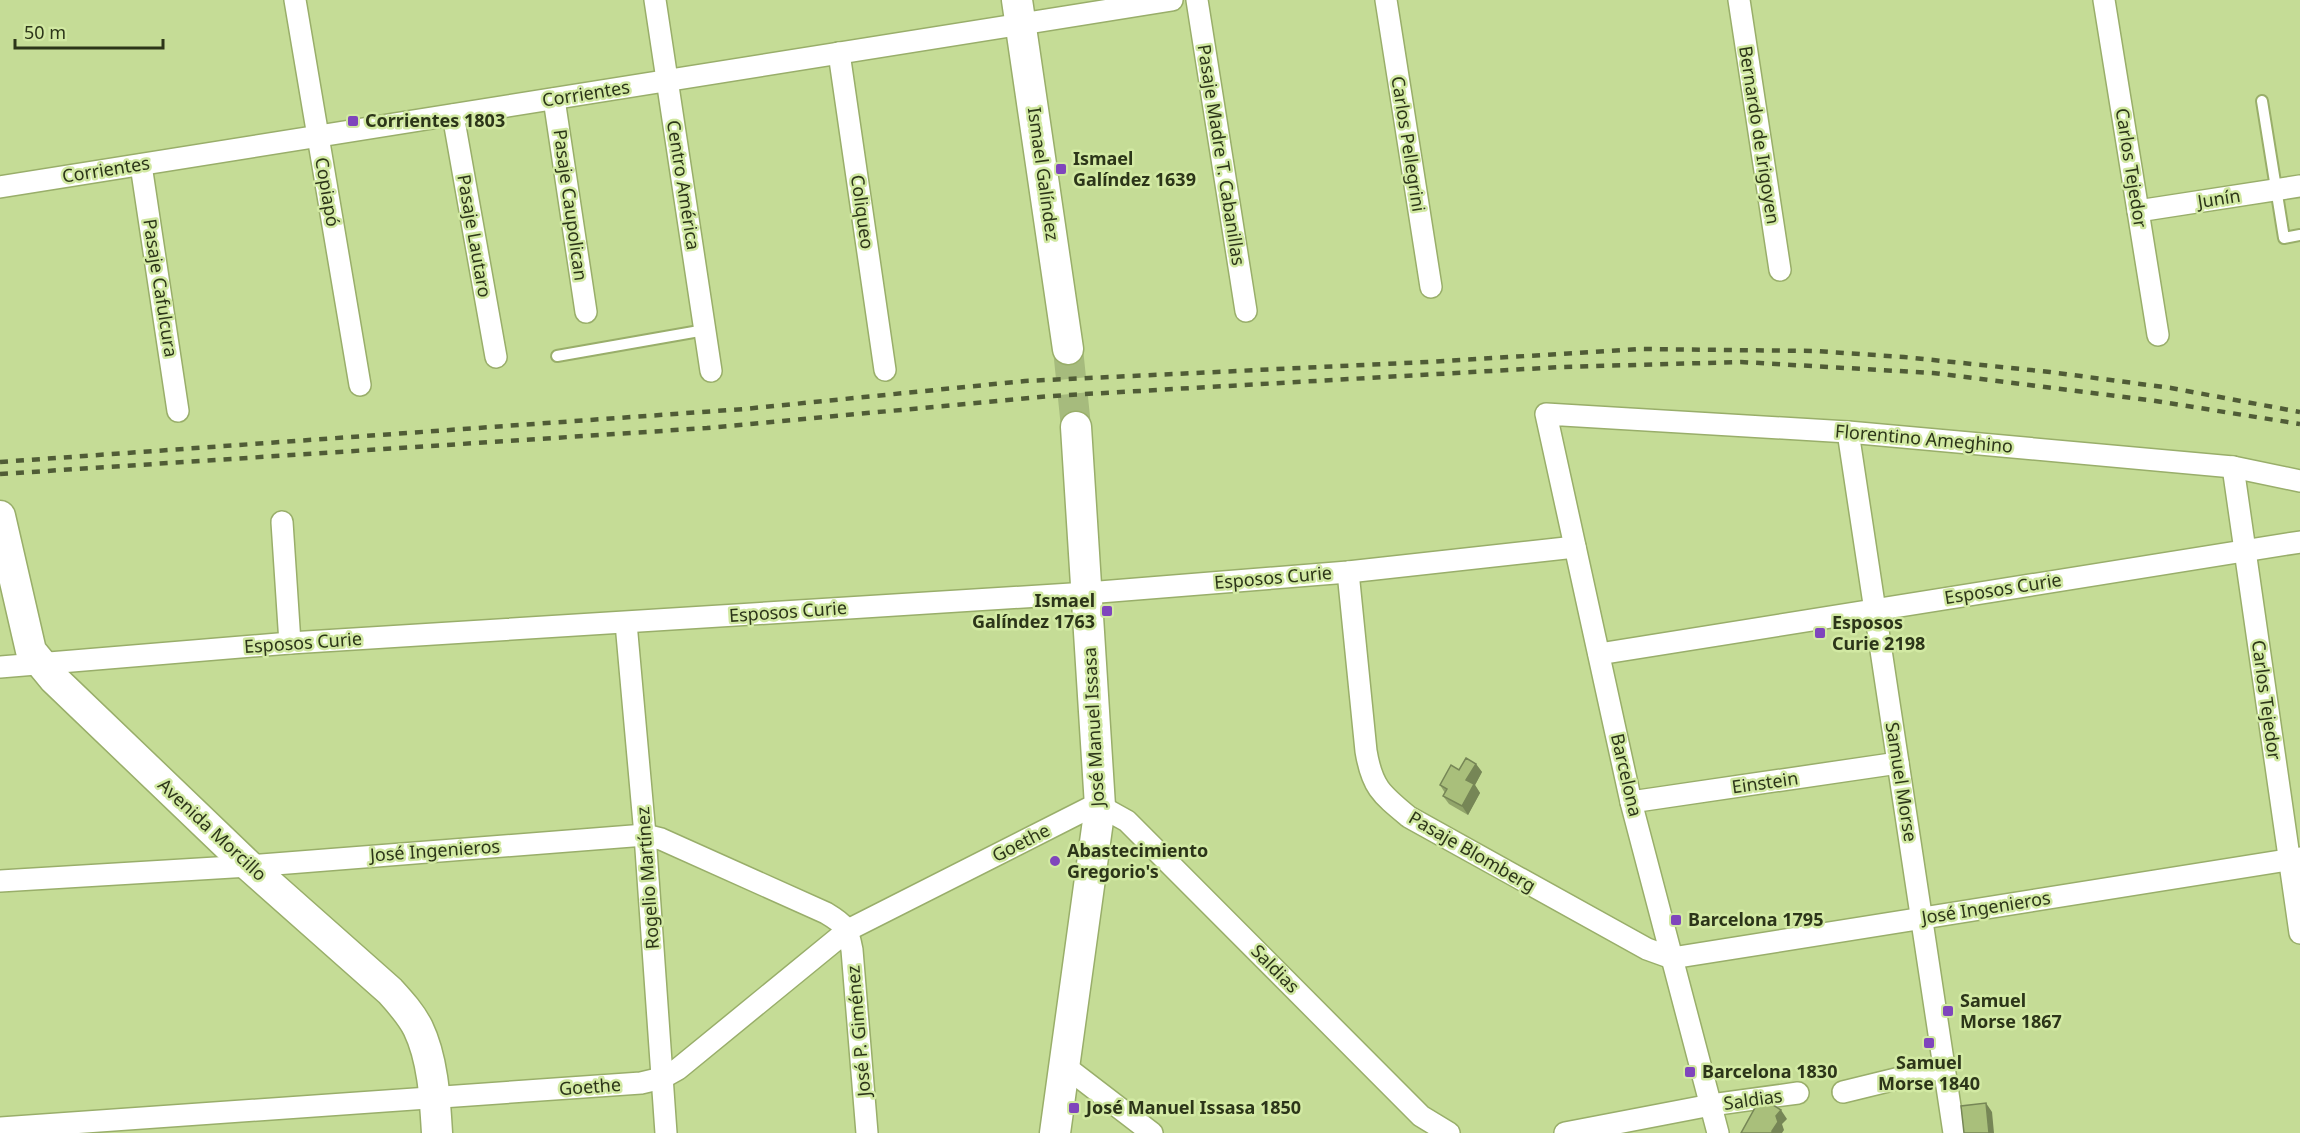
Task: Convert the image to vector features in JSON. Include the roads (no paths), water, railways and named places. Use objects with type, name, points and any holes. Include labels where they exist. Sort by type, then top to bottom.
[{"type":"main road","name":"Ismael Galíndez","points":[[1019,12],[1068,349]]},
{"type":"main road","name":"José Manuel Issasa","points":[[1055,1133],[1100,806],[1076,427]]},
{"type":"main road","name":"Avenida Morcillo","points":[[0,516],[31,651],[40,663],[249,866],[390,991],[403,1006],[418,1027],[424,1044],[435,1098],[437,1133]]},
{"type":"street","name":"Copiapó","points":[[296,0],[360,385]]},
{"type":"street","name":"Centro América","points":[[655,0],[711,371]]},
{"type":"street","name":"Corrientes","points":[[0,187],[839,53],[1019,12],[1172,0]]},
{"type":"street","name":"Pasaje Madre T. Cabanillas","points":[[1197,0],[1246,311]]},
{"type":"street","name":"Carlos Pellegrini","points":[[1386,0],[1431,287]]},
{"type":"street","name":"Bernardo de Irigoyen","points":[[1739,0],[1780,270]]},
{"type":"street","name":"Carlos Tejedor","points":[[2104,0],[2158,335]]},
{"type":"street","name":"Coliqueo","points":[[839,53],[885,370]]},
{"type":"street","name":"Pasaje Caupolican","points":[[554,99],[586,312]]},
{"type":"street","name":"Pasaje Lautaro","points":[[453,115],[496,357]]},
{"type":"street","name":"Pasaje Cafulcura","points":[[141,165],[178,411]]},
{"type":"street","name":"Junín","points":[[2138,211],[2300,186]]},
{"type":"street","name":"Florentino Ameghino","points":[[1546,414],[1848,432],[2233,467],[2300,481]]},
{"type":"street","name":"Barcelona","points":[[1546,414],[1631,802],[1718,1133]]},
{"type":"street","name":"Samuel Morse","points":[[1848,432],[1954,1133]]},
{"type":"street","name":"Carlos Tejedor","points":[[2233,467],[2295,859],[2300,933]]},
{"type":"street","points":[[282,522],[290,643]]},
{"type":"street","name":"Esposos Curie","points":[[1599,654],[2300,542]]},
{"type":"street","name":"Esposos Curie","points":[[0,667],[290,643],[1087,593],[1348,572],[1575,547]]},
{"type":"street","name":"Pasaje Blomberg","points":[[1348,572],[1366,751],[1376,786],[1409,817],[1647,950],[1672,958]]},
{"type":"street","name":"Rogelio Martínez","points":[[626,622],[645,835],[666,1133]]},
{"type":"street","name":"Einstein","points":[[1631,802],[1898,763]]},
{"type":"street","name":"Goethe","points":[[0,1128],[211,1123],[435,1098],[641,1083],[662,1078],[678,1069],[848,930],[1089,808],[1100,806]]},
{"type":"street","name":"Saldias","points":[[1100,806],[1126,821],[1421,1116],[1449,1133]]},
{"type":"street","name":"José Ingenieros","points":[[0,881],[249,866],[645,835],[674,844],[826,914],[841,922],[848,930]]},
{"type":"street","name":"José Ingenieros","points":[[1672,958],[2295,859]]},
{"type":"street","name":"José P. Giménez","points":[[848,930],[852,950],[867,1133]]},
{"type":"street","points":[[1066,1066],[1152,1133]]},
{"type":"street","points":[[1843,1092],[1945,1067]]},
{"type":"street","name":"Saldias","points":[[1565,1133],[1711,1106],[1798,1093]]},
{"type":"lane","points":[[2262,101],[2284,238],[2300,236]]},
{"type":"lane","points":[[557,356],[705,330]]},
{"type":"tunnel","points":[[1068,349],[1076,427]]},
{"type":"railway","points":[[0,462],[744,409],[1025,381],[1427,362],[1642,349],[1815,351],[1904,357],[2050,372],[2171,388],[2300,412]]},
{"type":"railway","points":[[0,474],[707,428],[1051,396],[1561,367],[1741,362],[1933,373],[2149,400],[2300,424]]},
{"type":"place","name":"Corrientes 1803","points":[[353,121]]},
{"type":"place","name":"Ismael Galíndez 1639","points":[[1061,169]]},
{"type":"place","name":"Ismael Galíndez 1763","points":[[1107,611]]},
{"type":"place","name":"Esposos Curie 2198","points":[[1820,633]]},
{"type":"place","name":"Abastecimiento Gregorio's","points":[[1055,861]]},
{"type":"place","name":"Barcelona 1795","points":[[1676,920]]},
{"type":"place","name":"Samuel Morse 1867","points":[[1948,1011]]},
{"type":"place","name":"Samuel Morse 1840","points":[[1929,1043]]},
{"type":"place","name":"Barcelona 1830","points":[[1690,1072]]},
{"type":"place","name":"José Manuel Issasa 1850","points":[[1074,1108]]}]
